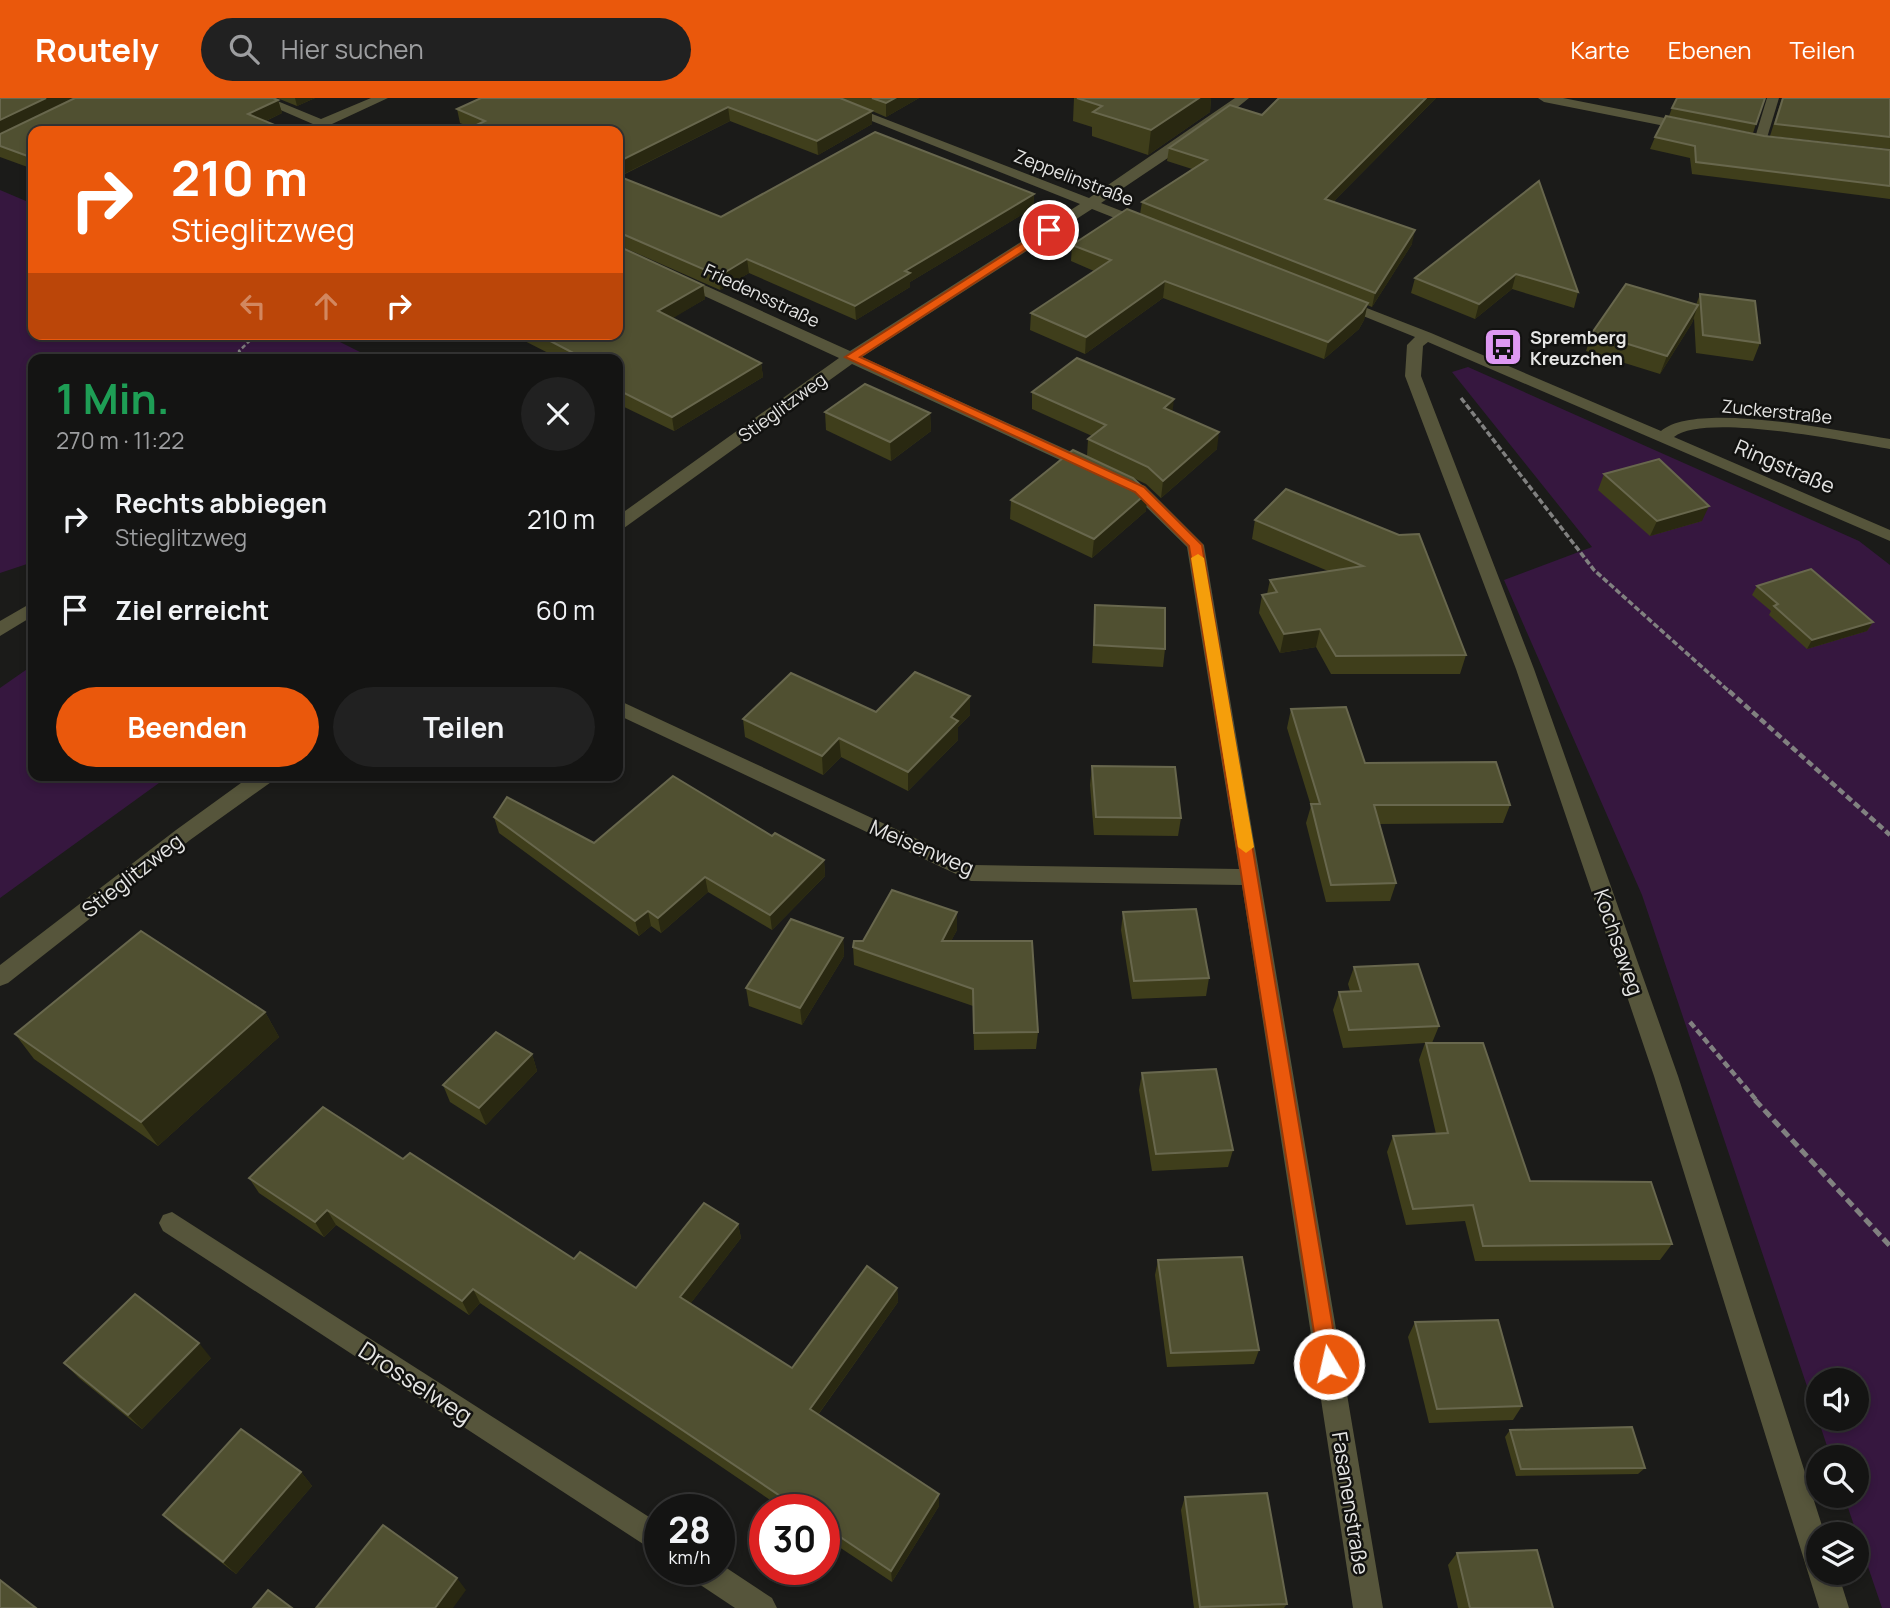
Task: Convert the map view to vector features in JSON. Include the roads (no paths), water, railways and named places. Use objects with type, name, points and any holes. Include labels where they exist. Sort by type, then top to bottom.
[{"type":"street","points":[[258,98],[326,126]]},
{"type":"street","points":[[321,124],[382,98]]},
{"type":"street","name":"Zeppelinstraße","points":[[820,98],[1155,229]]},
{"type":"street","name":"Stieglitzweg","points":[[623,520],[851,357],[1090,204],[1206,127],[1243,98]]},
{"type":"street","points":[[1544,98],[1707,131]]},
{"type":"street","points":[[1760,140],[1773,98]]},
{"type":"street","name":"Friedensstraße","points":[[661,270],[851,357]]},
{"type":"street","points":[[1323,295],[1421,340],[1663,438]]},
{"type":"street","name":"Kochsaweg","points":[[1421,340],[1413,376],[1525,669],[1666,1076],[1806,1522]]},
{"type":"street","name":"Fasanenstraße","points":[[851,357],[1139,489],[1195,545],[1368,1608]]},
{"type":"street","name":"Zuckerstraße","points":[[1663,438],[1677,427],[1718,423],[1815,432],[1890,444]]},
{"type":"street","name":"Ringstraße","points":[[1663,438],[1890,536]]},
{"type":"street","points":[[0,629],[28,611]]},
{"type":"street","name":"Meisenweg","points":[[623,709],[971,873],[1251,877]]},
{"type":"street","name":"Stieglitzweg","points":[[0,977],[183,835],[259,781]]},
{"type":"street","name":"Drosselweg","points":[[172,1223],[644,1531]]},
{"type":"street","points":[[726,1585],[762,1608]]},
{"type":"street","points":[[1827,1585],[1834,1608]]},
{"type":"place","name":"Spremberg Kreuzchen","points":[[1503,347]]}]
